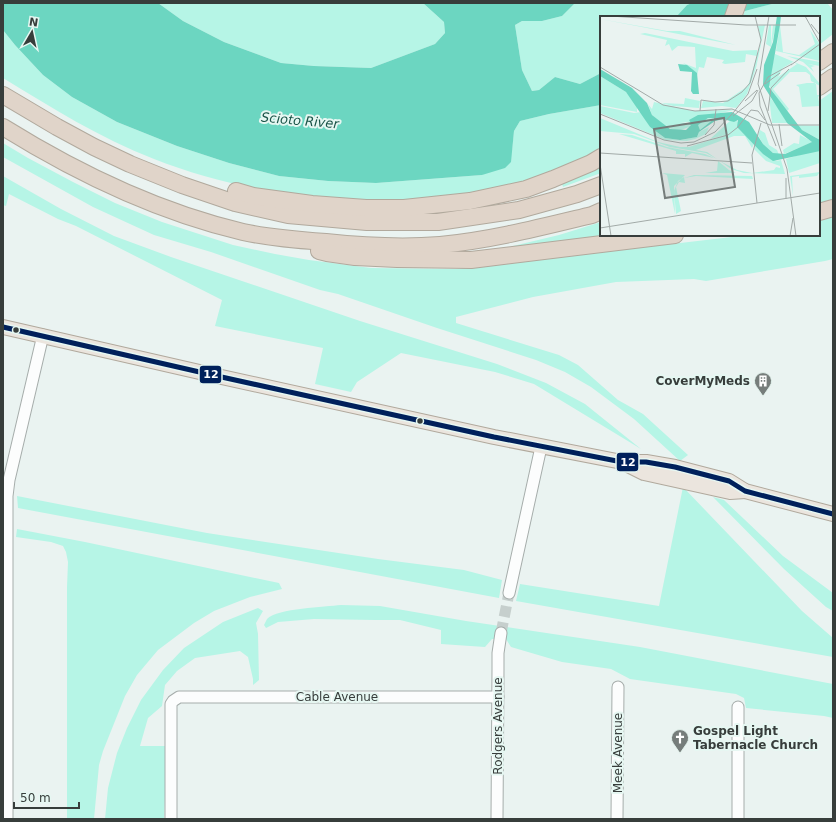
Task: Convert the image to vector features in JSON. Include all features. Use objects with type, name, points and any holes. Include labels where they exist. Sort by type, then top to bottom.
[{"type":"highway","points":[[733,16],[738,3]]},
{"type":"highway","points":[[820,61],[833,52]]},
{"type":"highway","points":[[820,86],[833,77]]},
{"type":"highway","points":[[3,95],[94,147],[130,164],[182,185],[235,203],[288,215],[367,222],[438,222],[519,210],[577,194],[600,185]]},
{"type":"highway","points":[[3,127],[90,176],[156,205],[217,225],[272,237],[372,246],[440,245],[535,229],[592,215],[600,211]]},
{"type":"highway","points":[[130,164],[253,196],[312,204],[366,208],[404,208],[470,201],[526,190],[585,166],[600,158]]},
{"type":"highway","points":[[820,212],[833,208]]},
{"type":"highway","points":[[272,237],[327,253],[355,257],[471,260],[667,236]]},
{"type":"main road","points":[[3,326],[445,427],[622,462],[644,473],[730,492],[746,491],[833,514]]},
{"type":"street","points":[[7,819],[5,728],[7,496],[9,480],[43,335]]},
{"type":"street","points":[[508,593],[541,447]]},
{"type":"street","name":"Rodgers Avenue","points":[[497,819],[498,652],[501,633]]},
{"type":"street","name":"Meek Avenue","points":[[617,819],[618,687]]},
{"type":"street","name":"Cable Avenue","points":[[171,819],[172,704],[176,698],[498,697]]},
{"type":"street","points":[[738,707],[738,819]]},
{"type":"shaded area","points":[[158,3],[423,3],[444,22],[445,33],[435,44],[371,68],[281,63],[224,42],[183,21]]},
{"type":"shaded area","points":[[575,3],[692,3],[687,5],[677,16],[600,16],[600,74],[580,84],[555,77],[539,90],[532,91],[522,70],[515,25],[522,21],[542,21],[562,16]]},
{"type":"shaded area","points":[[772,4],[828,4],[833,10],[833,34],[820,44],[820,16],[742,16],[745,11]]},
{"type":"shaded area","points":[[3,30],[43,75],[72,97],[117,122],[177,146],[229,163],[279,176],[328,181],[376,183],[482,175],[512,150],[514,131],[520,121],[549,114],[600,105],[600,149],[535,179],[495,189],[441,197],[399,200],[316,198],[233,184],[193,173],[154,159],[95,132],[3,78]]},
{"type":"shaded area","points":[[833,91],[833,202],[820,206],[820,100]]},
{"type":"shaded area","points":[[3,143],[28,158],[115,203],[162,222],[233,245],[309,260],[371,268],[457,269],[740,236],[820,236],[820,221],[833,217],[833,259],[706,281],[694,279],[616,282],[533,297],[456,317],[456,323],[559,355],[578,365],[618,400],[643,414],[688,455],[680,461],[634,419],[591,387],[565,372],[536,360],[338,294],[320,290],[211,252],[154,235],[93,207],[3,157]]},
{"type":"shaded area","points":[[600,165],[600,173],[563,187],[562,184]]},
{"type":"shaded area","points":[[3,176],[61,209],[114,236],[171,257],[360,321],[497,364],[546,383],[585,404],[641,449],[534,384],[495,372],[401,353],[357,382],[351,392],[315,384],[323,348],[215,326],[222,300],[76,226],[58,219],[9,194],[6,206],[3,205]]},
{"type":"shaded area","points":[[600,222],[600,236],[620,236],[513,249],[513,246],[559,235]]},
{"type":"shaded area","points":[[683,487],[802,611],[833,638],[833,657],[516,601],[520,584],[659,606]]},
{"type":"shaded area","points":[[17,496],[207,533],[378,559],[464,570],[502,580],[499,598],[18,508]]},
{"type":"shaded area","points":[[713,497],[724,500],[783,556],[833,593],[833,611],[826,607],[784,569]]},
{"type":"shaded area","points":[[17,529],[279,583],[282,589],[250,597],[214,611],[194,623],[158,650],[137,675],[125,696],[103,751],[99,765],[94,819],[67,819],[68,562],[66,552],[63,546],[51,542],[16,537]]},
{"type":"shaded area","points":[[341,605],[380,606],[466,621],[640,647],[833,684],[833,718],[746,708],[744,698],[736,694],[630,679],[611,669],[562,662],[511,647],[506,639],[492,639],[485,647],[441,644],[441,630],[400,620],[314,619],[278,622],[266,628],[264,625],[267,619],[281,612]]},
{"type":"shaded area","points":[[258,608],[263,611],[256,623],[258,634],[259,680],[253,685],[248,657],[240,651],[195,658],[177,671],[165,685],[162,706],[148,718],[140,746],[167,746],[164,819],[105,819],[108,788],[117,753],[127,728],[141,700],[163,670],[184,648],[223,622]]},
{"type":"water","name":"Scioto River","points":[[3,3],[158,3],[183,21],[224,42],[281,63],[371,68],[435,44],[445,33],[444,22],[423,3],[575,3],[562,16],[542,21],[522,21],[515,25],[522,70],[532,91],[539,90],[555,77],[580,84],[600,74],[600,105],[549,114],[520,121],[514,131],[511,162],[505,168],[482,175],[376,183],[328,181],[279,176],[229,163],[177,146],[117,122],[72,97],[43,75],[3,30]]},
{"type":"water","points":[[692,3],[785,3],[772,4],[731,16],[677,16],[687,5]]},
{"type":"tunnel","points":[[501,633],[509,593]]},
{"type":"transit line","name":"12","points":[[3,327],[494,437],[622,462],[646,462],[675,467],[729,481],[745,491],[833,514]]},
{"type":"place","name":"CoverMyMeds","points":[[763,396]]},
{"type":"place","name":"Gospel Light Tabernacle Church","points":[[680,753]]}]
